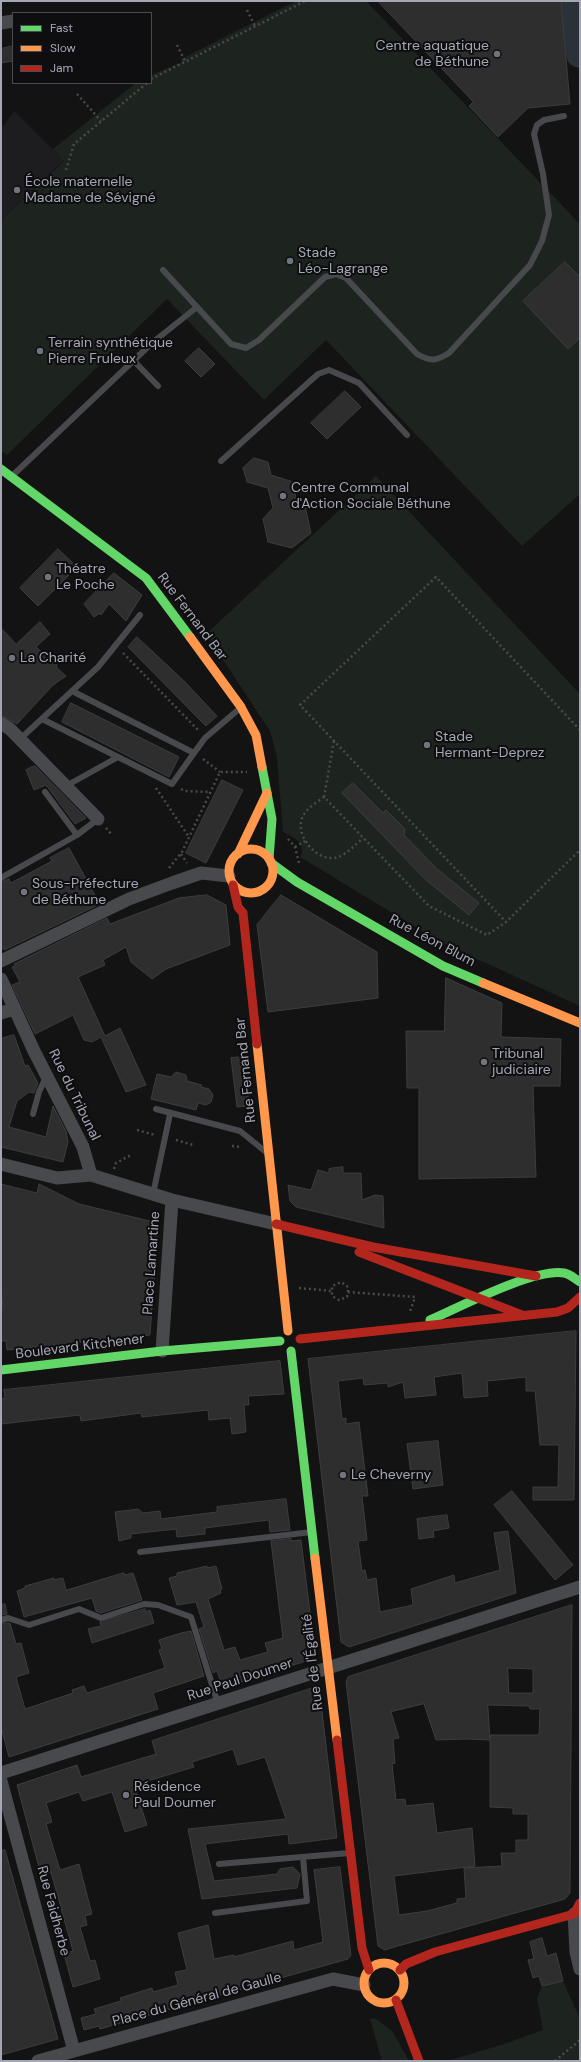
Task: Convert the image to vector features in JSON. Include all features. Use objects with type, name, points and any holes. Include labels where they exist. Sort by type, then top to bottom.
[{"type":"street","points":[[1,23],[12,21]]},
{"type":"street","name":"Rue Fernand Bar","points":[[1,469],[146,578],[241,707],[256,735],[264,773],[272,819],[270,861]]},
{"type":"street","points":[[1,723],[10,728],[98,819]]},
{"type":"street","points":[[260,892],[245,893],[238,890],[231,880],[230,864],[238,854],[267,793]]},
{"type":"street","points":[[238,854],[251,849],[264,854],[270,861],[273,872],[271,881],[260,892],[256,900],[243,914]]},
{"type":"street","name":"Rue Léon Blum","points":[[270,861],[298,882],[443,966],[580,1023]]},
{"type":"street","points":[[1,961],[129,899],[172,883],[201,873],[231,880]]},
{"type":"street","name":"Rue Fernand Bar","points":[[231,880],[238,907],[243,914],[276,1224]]},
{"type":"street","points":[[271,881],[287,880],[298,882]]},
{"type":"street","name":"Rue du Tribunal","points":[[1,979],[24,1030],[83,1147],[91,1175]]},
{"type":"street","points":[[1,1014],[14,1009]]},
{"type":"street","points":[[1,1164],[57,1178],[91,1175],[172,1200]]},
{"type":"street","name":"Place Lamartine","points":[[162,1351],[172,1200],[276,1224]]},
{"type":"street","points":[[288,1331],[276,1224],[312,1234],[536,1276]]},
{"type":"street","points":[[312,1234],[527,1316]]},
{"type":"street","points":[[414,1326],[479,1298],[536,1276],[563,1273],[580,1282]]},
{"type":"street","points":[[300,1339],[557,1312],[568,1308],[580,1297]]},
{"type":"street","points":[[288,1331],[297,1333],[300,1339],[299,1345],[291,1351],[283,1347],[280,1341],[281,1336],[288,1331]]},
{"type":"street","points":[[162,1351],[280,1341]]},
{"type":"street","name":"Boulevard Kitchener","points":[[1,1370],[162,1351]]},
{"type":"street","name":"Rue de l'Égalité","points":[[291,1351],[362,1948],[370,1970]]},
{"type":"street","name":"Rue Paul Doumer","points":[[1,1773],[580,1587]]},
{"type":"street","name":"Rue Faidherbe","points":[[1,1781],[74,2051]]},
{"type":"street","points":[[400,1970],[406,1964],[435,1952],[577,1909],[576,1952],[580,1969]]},
{"type":"street","points":[[388,1964],[400,1970],[405,1983],[404,1989],[396,2000],[385,2004],[373,2000],[369,1996],[364,1985],[364,1980],[375,1965],[388,1964]]},
{"type":"street","name":"Place du Général de Gaulle","points":[[38,2061],[333,1979],[364,1985]]},
{"type":"street","points":[[396,2000],[419,2061]]},
{"type":"lane","points":[[163,270],[231,344],[246,348],[259,340],[325,277],[336,274],[346,278],[417,354],[427,360],[436,361],[449,353],[530,265],[542,241],[549,215],[543,174],[534,134],[537,125],[544,120],[564,116]]},
{"type":"lane","points":[[12,477],[152,343],[197,308]]},
{"type":"lane","points":[[134,361],[158,386]]},
{"type":"lane","points":[[221,461],[318,374],[329,370],[359,382],[407,436]]},
{"type":"lane","points":[[20,739],[98,667],[140,616]]},
{"type":"lane","points":[[72,691],[194,753]]},
{"type":"lane","points":[[42,719],[172,784],[205,738],[241,707]]},
{"type":"lane","points":[[66,786],[118,757]]},
{"type":"lane","points":[[45,792],[77,835]]},
{"type":"lane","points":[[1,878],[77,835],[98,819]]},
{"type":"lane","points":[[33,1114],[47,1076]]},
{"type":"lane","points":[[156,1109],[170,1114],[240,1131],[269,1154]]},
{"type":"lane","points":[[153,1194],[170,1114]]},
{"type":"lane","points":[[140,1552],[312,1532]]},
{"type":"lane","points":[[1,1620],[8,1618],[29,1625],[79,1609],[101,1618],[144,1604],[158,1605],[191,1617],[218,1704]]},
{"type":"lane","points":[[219,1864],[350,1852]]},
{"type":"lane","points":[[216,1913],[307,1900],[303,1856]]},
{"type":"path","points":[[152,78],[305,1]]},
{"type":"path","points":[[248,10],[255,26]]},
{"type":"path","points":[[177,45],[185,61]]},
{"type":"path","points":[[66,170],[74,144],[146,84]]},
{"type":"path","points":[[78,94],[101,121]]},
{"type":"path","points":[[506,922],[300,705],[436,577],[580,730]]},
{"type":"path","points":[[115,646],[205,738]]},
{"type":"path","points":[[334,741],[324,797],[314,804],[303,816],[301,829],[305,841],[310,847],[324,857],[338,857],[363,838]]},
{"type":"path","points":[[194,753],[209,762],[220,772],[264,773]]},
{"type":"path","points":[[165,871],[174,864],[189,838],[220,772]]},
{"type":"path","points":[[172,784],[185,791],[210,792]]},
{"type":"path","points":[[154,785],[189,838]]},
{"type":"path","points":[[324,797],[429,906],[487,935],[506,922],[580,850]]},
{"type":"path","points":[[272,819],[295,847],[302,870],[298,882]]},
{"type":"path","points":[[295,847],[305,841]]},
{"type":"path","points":[[110,1181],[116,1163],[131,1155]]},
{"type":"path","points":[[341,1282],[348,1287],[348,1292],[347,1297],[339,1300],[332,1296],[332,1286],[341,1282]]},
{"type":"path","points":[[283,1286],[332,1291]]},
{"type":"path","points":[[348,1292],[415,1297],[410,1311],[414,1326]]},
{"type":"path","points":[[555,2061],[580,2040]]},
{"type":"shaded area","name":"Stade Léo-Lagrange","points":[[296,1],[366,1],[580,224],[580,494],[522,546],[326,340],[264,400],[167,299],[7,455],[1,451],[1,220],[64,161],[53,149],[135,84],[152,84],[152,75],[182,62],[181,59]]},
{"type":"shaded area","name":"École maternelle Madame de Sévigné","points":[[14,111],[64,160],[1,220],[1,129]]},
{"type":"shaded area","name":"Stade Hermant-Deprez","points":[[376,476],[580,694],[580,1006],[442,943],[300,857],[302,852],[301,845],[291,836],[283,832],[277,758],[270,731],[206,634]]},
{"type":"shaded area","points":[[563,1981],[580,2019],[580,2061],[447,2061],[501,2045],[543,2030],[537,1999],[542,1986]]},
{"type":"shaded area","points":[[375,2018],[393,2032],[409,2061],[382,2061],[370,2019]]},
{"type":"building","name":"Centre aquatique de Béthune","points":[[378,1],[561,1],[570,104],[528,108],[498,137],[469,106],[473,102]]},
{"type":"building","points":[[12,46],[12,61],[1,63],[1,49]]},
{"type":"building","points":[[565,262],[580,277],[580,338],[568,349],[523,301]]},
{"type":"building","points":[[199,348],[215,364],[201,377],[185,361]]},
{"type":"building","points":[[345,391],[361,407],[327,439],[311,423]]},
{"type":"building","name":"Centre Communal d'Action Sociale Béthune","points":[[254,458],[268,462],[271,475],[293,482],[297,504],[305,506],[311,533],[292,548],[268,542],[263,519],[273,508],[268,488],[247,482],[243,468]]},
{"type":"building","name":"Théatre Le Poche","points":[[58,549],[77,567],[38,606],[20,588]]},
{"type":"building","points":[[114,573],[142,595],[126,621],[109,604],[101,615],[100,613],[94,617],[84,604]]},
{"type":"building","points":[[40,622],[50,634],[36,647],[57,665],[56,667],[66,676],[53,685],[17,724],[1,715],[1,628],[16,644]]},
{"type":"building","points":[[137,637],[184,681],[217,716],[206,726],[128,647]]},
{"type":"building","points":[[71,703],[179,757],[169,777],[62,722]]},
{"type":"building","points":[[35,766],[86,818],[75,824],[46,785],[34,790],[26,770]]},
{"type":"building","points":[[222,780],[243,790],[206,863],[186,853]]},
{"type":"building","points":[[353,783],[383,813],[386,810],[405,829],[404,835],[436,868],[479,903],[469,915],[425,879],[342,793]]},
{"type":"building","points":[[69,848],[100,904],[4,950],[1,946],[1,882],[9,879],[11,883],[52,861],[50,858]]},
{"type":"building","points":[[207,895],[226,905],[230,945],[166,969],[152,979],[131,962],[126,947],[103,960],[105,965],[78,977],[105,1036],[120,1028],[146,1085],[126,1092],[101,1037],[92,1042],[84,1040],[73,1015],[35,1034],[12,985],[20,982],[12,967],[15,966],[14,964],[107,918],[110,924],[179,898]]},
{"type":"building","points":[[281,895],[377,952],[378,998],[268,1012],[257,925]]},
{"type":"building","name":"Tribunal judiciaire","points":[[446,978],[502,1003],[501,1037],[561,1039],[560,1086],[533,1086],[536,1177],[419,1179],[419,1088],[407,1088],[406,1031],[444,1031]]},
{"type":"building","points":[[14,1035],[25,1066],[28,1065],[38,1083],[34,1093],[29,1092],[17,1101],[9,1127],[46,1137],[53,1106],[66,1131],[68,1142],[63,1162],[1,1147],[1,1039]]},
{"type":"building","points":[[244,1057],[249,1106],[237,1107],[231,1058]]},
{"type":"building","points":[[176,1072],[186,1075],[187,1081],[202,1085],[201,1087],[209,1089],[213,1095],[211,1102],[206,1105],[198,1103],[196,1110],[151,1099],[157,1074],[171,1077]]},
{"type":"building","points":[[343,1167],[343,1173],[361,1173],[362,1200],[375,1195],[383,1196],[384,1228],[296,1207],[290,1201],[288,1185],[311,1190],[318,1170],[329,1173],[329,1169]]},
{"type":"building","points":[[1,1184],[37,1193],[39,1184],[79,1204],[158,1223],[150,1335],[7,1350],[6,1341],[1,1341],[1,1309],[3,1308],[1,1290]]},
{"type":"building","points":[[576,1331],[574,1500],[533,1500],[533,1487],[558,1487],[559,1445],[540,1445],[535,1391],[526,1391],[526,1377],[487,1381],[488,1396],[464,1398],[462,1373],[434,1377],[436,1395],[405,1398],[403,1382],[388,1387],[388,1383],[364,1385],[363,1378],[338,1381],[342,1419],[346,1418],[346,1424],[359,1422],[368,1496],[362,1496],[367,1540],[358,1541],[362,1571],[365,1570],[367,1580],[376,1578],[380,1612],[413,1605],[411,1589],[454,1575],[455,1583],[500,1570],[494,1533],[508,1531],[516,1593],[349,1647],[341,1642],[308,1359]]},
{"type":"building","points":[[280,1361],[284,1394],[248,1396],[249,1405],[244,1405],[246,1432],[232,1434],[230,1418],[209,1420],[208,1410],[142,1417],[141,1413],[81,1421],[80,1415],[1,1424],[1,1399],[5,1398],[4,1390]]},
{"type":"building","points":[[438,1441],[443,1485],[413,1489],[407,1444]]},
{"type":"building","points":[[512,1491],[573,1565],[555,1580],[494,1505]]},
{"type":"building","points":[[286,1499],[290,1530],[270,1532],[269,1520],[205,1528],[205,1534],[177,1537],[176,1529],[131,1534],[131,1538],[119,1541],[115,1512],[138,1509],[143,1513],[160,1511],[161,1519],[217,1512],[217,1507]]},
{"type":"building","points":[[447,1515],[449,1528],[433,1531],[434,1537],[419,1539],[417,1519]]},
{"type":"building","points":[[291,1539],[291,1541],[301,1540],[315,1653],[312,1659],[223,1688],[217,1671],[213,1673],[199,1629],[204,1627],[196,1602],[177,1605],[169,1578],[177,1576],[177,1573],[207,1566],[207,1568],[216,1566],[222,1589],[220,1590],[221,1593],[208,1599],[224,1650],[235,1647],[240,1660],[268,1652],[265,1643],[283,1638],[271,1541]]},
{"type":"building","points":[[124,1573],[125,1575],[133,1573],[142,1600],[101,1613],[96,1611],[92,1598],[24,1617],[17,1591],[25,1588],[25,1586],[54,1578],[54,1580],[63,1578],[66,1590]]},
{"type":"building","points":[[5,1604],[7,1614],[1,1615],[1,1605]]},
{"type":"building","points":[[572,1605],[570,1893],[565,1899],[385,1950],[378,1946],[346,1682],[348,1677]],"holes":[[[508,1668],[533,1669],[533,1693],[509,1693]],[[424,1704],[436,1740],[490,1740],[490,1807],[513,1808],[513,1814],[528,1814],[528,1840],[516,1840],[516,1853],[501,1853],[502,1866],[464,1868],[466,1898],[457,1899],[457,1903],[427,1911],[399,1915],[394,1876],[475,1866],[472,1828],[437,1833],[433,1803],[406,1806],[405,1799],[396,1800],[392,1764],[395,1763],[393,1739],[399,1738],[391,1712]],[[488,1705],[529,1706],[530,1709],[540,1709],[539,1735],[490,1735],[490,1738]]]},
{"type":"building","points":[[145,1609],[146,1612],[150,1610],[154,1623],[92,1643],[88,1629],[101,1626],[100,1622]]},
{"type":"building","points":[[10,1623],[16,1644],[21,1643],[29,1673],[16,1677],[25,1709],[73,1693],[72,1690],[84,1686],[87,1693],[165,1668],[159,1650],[162,1649],[159,1640],[191,1631],[204,1676],[153,1693],[158,1709],[9,1757],[1,1727],[1,1624]]},
{"type":"building","points":[[319,1686],[337,1838],[289,1844],[288,1834],[205,1844],[214,1881],[277,1874],[280,1869],[293,1867],[300,1874],[297,1888],[202,1899],[188,1829],[286,1819],[265,1757],[238,1765],[233,1749],[192,1762],[194,1767],[134,1785],[147,1825],[125,1832],[112,1792],[83,1801],[79,1792],[46,1803],[52,1822],[46,1824],[60,1870],[79,1864],[92,1914],[85,1916],[87,1925],[80,1927],[90,1961],[95,1960],[100,1979],[73,1987],[64,1954],[73,1951],[51,1872],[41,1875],[17,1785],[77,1765],[81,1777],[156,1754],[152,1741]]},
{"type":"building","points":[[1,1850],[5,1850],[58,2039],[1,2055]]},
{"type":"building","points":[[340,1867],[351,1955],[348,1959],[100,2029],[99,2026],[84,2030],[81,2018],[96,2014],[94,2009],[121,2001],[120,1998],[152,1988],[153,1992],[178,1985],[175,1972],[187,1970],[178,1933],[208,1925],[214,1959],[234,1955],[234,1957],[293,1941],[294,1950],[323,1942],[314,1870]]},
{"type":"building","points":[[542,1938],[547,1956],[556,1953],[563,1981],[542,1986],[539,1976],[533,1978],[528,1960],[534,1959],[530,1942]]},
{"type":"waterway","points":[[575,1],[580,54]]},
{"type":"traffic: fast","points":[[1,469],[146,578],[190,637]]},
{"type":"traffic: fast","points":[[262,767],[272,819],[269,859]]},
{"type":"traffic: fast","points":[[271,863],[297,882],[443,966],[483,983]]},
{"type":"traffic: fast","points":[[430,1320],[516,1282],[535,1276],[551,1273],[564,1273],[580,1282]]},
{"type":"traffic: fast","points":[[1,1370],[162,1351],[280,1341]]},
{"type":"traffic: fast","points":[[291,1351],[315,1558]]},
{"type":"traffic: slow","points":[[190,637],[241,707],[256,735],[262,767]]},
{"type":"traffic: slow","points":[[238,854],[267,793]]},
{"type":"traffic: slow","points":[[251,849],[263,853],[269,859],[273,871],[269,883],[263,889],[251,893],[239,889],[233,883],[229,871],[233,859],[239,853],[251,849]]},
{"type":"traffic: slow","points":[[483,983],[580,1023]]},
{"type":"traffic: slow","points":[[257,1044],[288,1331]]},
{"type":"traffic: slow","points":[[315,1558],[337,1740]]},
{"type":"traffic: slow","points":[[388,1963],[395,1966],[401,1972],[404,1983],[403,1991],[395,2000],[388,2003],[380,2003],[373,2000],[365,1991],[364,1979],[367,1972],[376,1964],[388,1963]]},
{"type":"traffic: jam","points":[[233,885],[238,907],[243,913],[257,1044]]},
{"type":"traffic: jam","points":[[276,1224],[373,1247],[536,1276]]},
{"type":"traffic: jam","points":[[359,1252],[522,1315]]},
{"type":"traffic: jam","points":[[300,1339],[557,1312],[568,1308],[580,1297]]},
{"type":"traffic: jam","points":[[337,1740],[362,1948],[369,1970]]},
{"type":"traffic: jam","points":[[400,1970],[406,1964],[435,1952],[574,1914],[580,1903]]},
{"type":"traffic: jam","points":[[396,2000],[419,2061]]},
{"type":"place","name":"Centre aquatique de Béthune","points":[[497,54]]},
{"type":"place","name":"École maternelle Madame de Sévigné","points":[[17,190]]},
{"type":"place","name":"Stade Léo-Lagrange","points":[[290,261]]},
{"type":"place","name":"Terrain synthétique Pierre Fruleux","points":[[40,351]]},
{"type":"place","name":"Centre Communal d'Action Sociale Béthune","points":[[283,496]]},
{"type":"place","name":"Théatre Le Poche","points":[[48,577]]},
{"type":"place","name":"La Charité","points":[[12,658]]},
{"type":"place","name":"Stade Hermant-Deprez","points":[[427,745]]},
{"type":"place","name":"Sous-Préfecture de Béthune","points":[[24,892]]},
{"type":"place","name":"Tribunal judiciaire","points":[[484,1062]]},
{"type":"place","name":"Le Cheverny","points":[[343,1475]]},
{"type":"place","name":"Résidence Paul Doumer","points":[[126,1795]]}]
